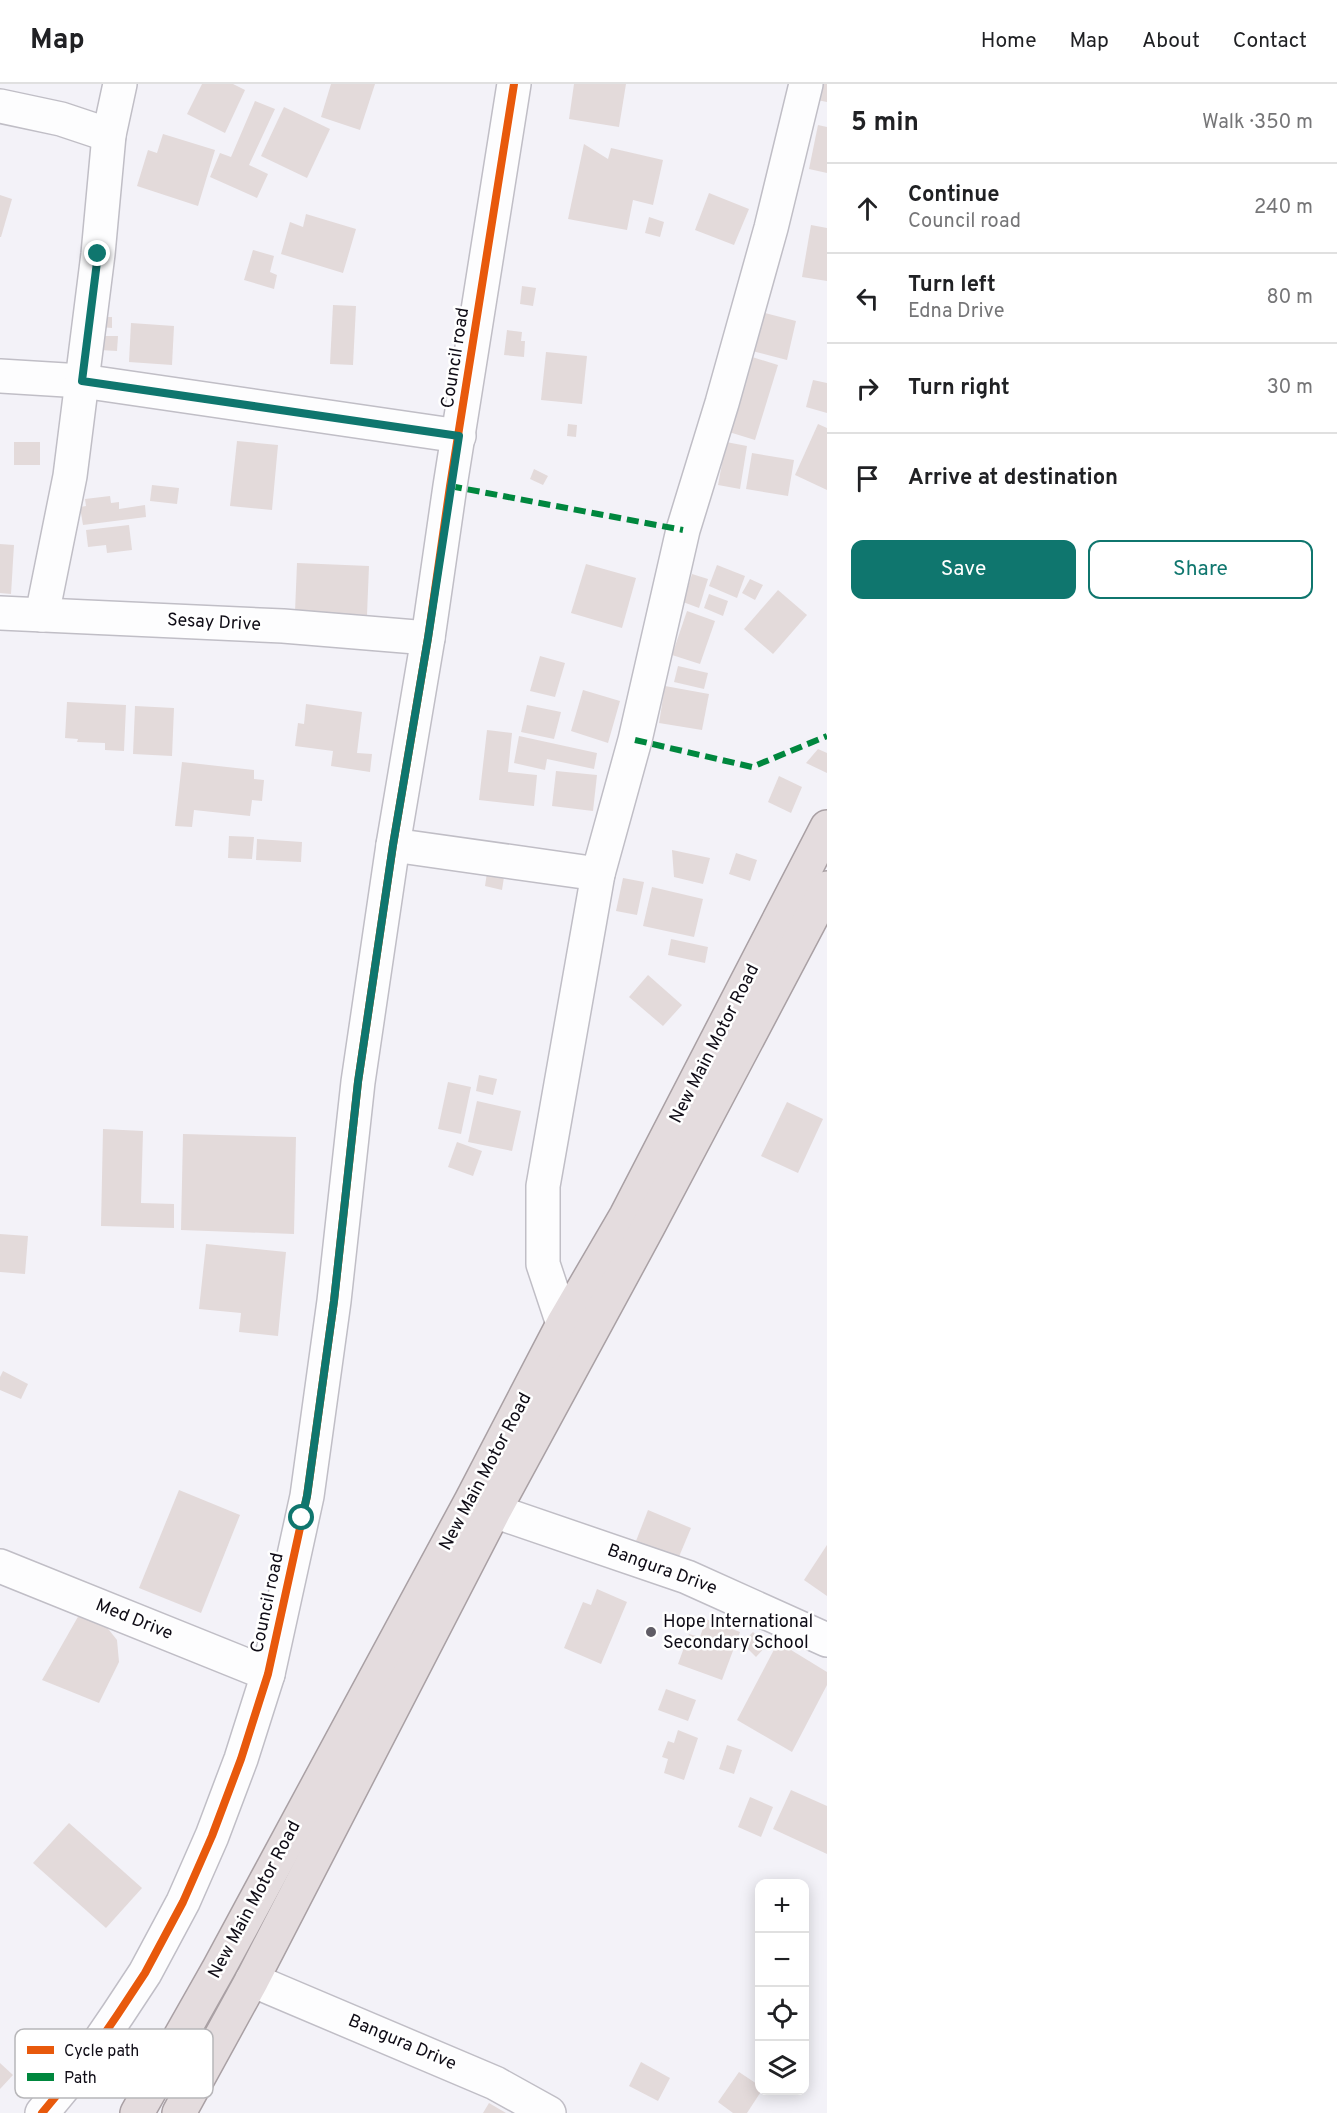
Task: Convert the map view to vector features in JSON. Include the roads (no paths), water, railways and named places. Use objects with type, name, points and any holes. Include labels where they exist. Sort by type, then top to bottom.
[{"type":"highway","name":"New Main Motor Road","points":[[184,2029],[471,1501],[563,1324],[626,1216],[827,827]]},
{"type":"highway","name":"New Main Motor Road","points":[[213,2051],[494,1511],[648,1227],[827,888]]},
{"type":"highway","name":"New Main Motor Road","points":[[137,2113],[145,2098]]},
{"type":"highway","name":"New Main Motor Road","points":[[179,2113],[187,2098]]},
{"type":"street","points":[[42,615],[70,476],[98,254],[109,135],[120,84]]},
{"type":"street","name":"Council road","points":[[108,2029],[145,1973],[183,1902],[212,1836],[241,1759],[268,1674],[307,1496],[334,1301],[358,1082],[393,845],[428,638],[514,84]]},
{"type":"street","points":[[563,1324],[543,1264],[543,1186],[598,874],[635,740],[683,530],[765,250],[806,84]]},
{"type":"street","points":[[0,106],[61,119],[109,135]]},
{"type":"street","points":[[0,376],[82,381],[459,436]]},
{"type":"street","name":"Sesay Drive","points":[[0,613],[283,626],[428,638]]},
{"type":"street","points":[[393,845],[598,874]]},
{"type":"street","name":"Bangura Drive","points":[[494,1511],[687,1576],[827,1641]]},
{"type":"street","name":"Med Drive","points":[[0,1566],[268,1674]]},
{"type":"street","name":"Bangura Drive","points":[[252,1980],[495,2083],[549,2113]]},
{"type":"street","name":"Council road","points":[[42,2113],[54,2098]]},
{"type":"place","name":"Hope International Secondary School","points":[[651,1632]]}]
